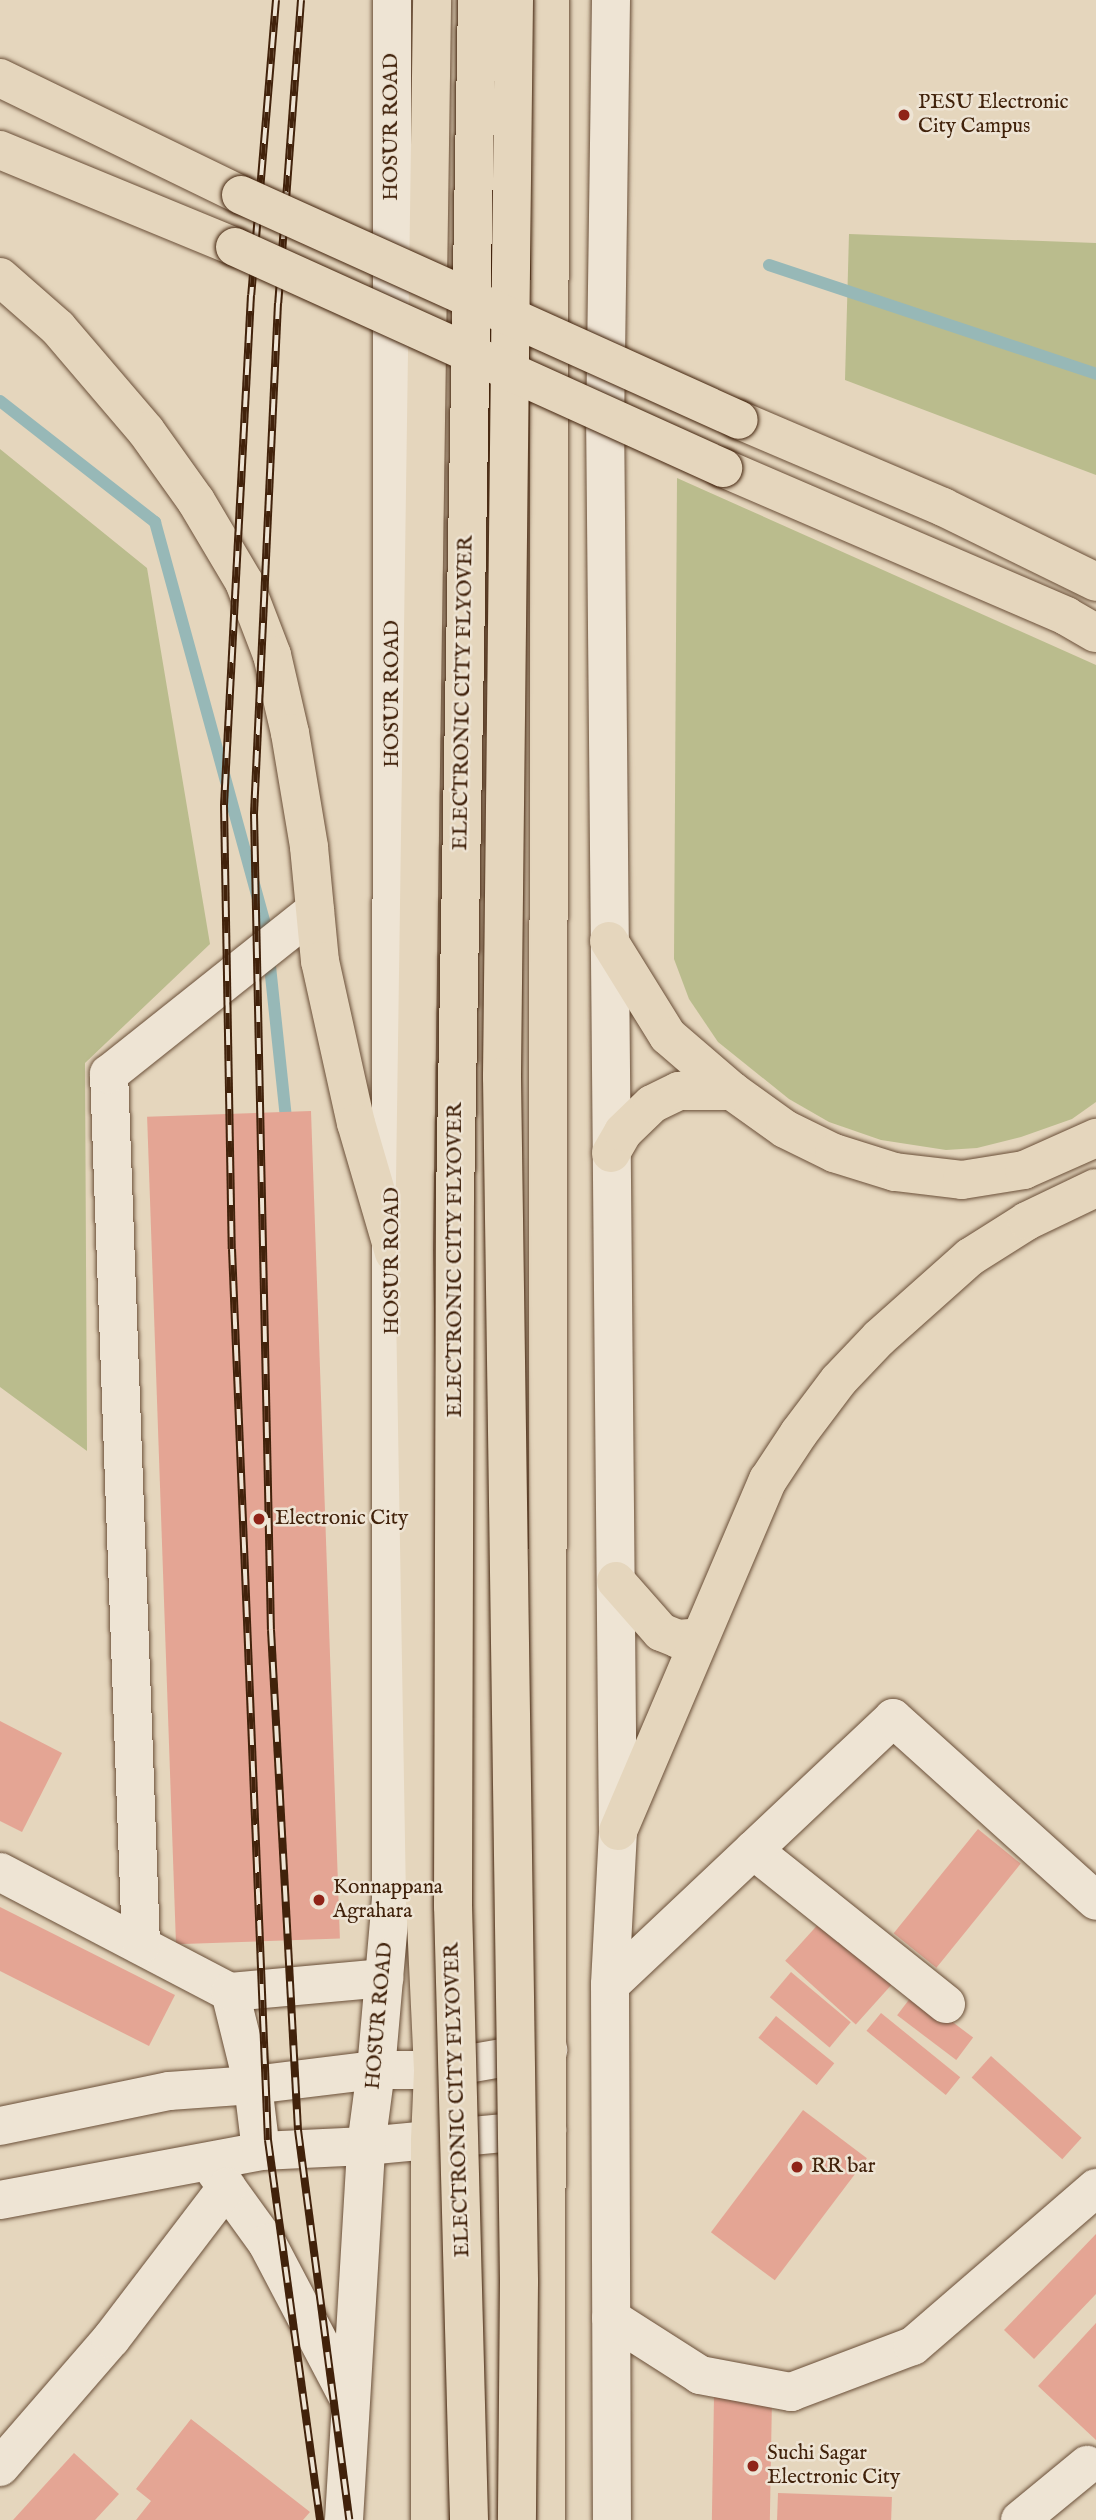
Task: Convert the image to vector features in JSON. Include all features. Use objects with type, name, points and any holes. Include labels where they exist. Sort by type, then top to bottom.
[{"type":"highway","name":"HOSUR ROAD","points":[[430,2520],[430,2140],[433,2070],[425,1899],[414,1250],[432,0]]},
{"type":"highway","name":"ELECTRONIC CITY FLYOVER","points":[[469,2520],[453,1892],[455,1200],[477,0]]},
{"type":"highway","name":"ELECTRONIC CITY FLYOVER","points":[[514,0],[502,1077],[519,2282],[517,2520]]},
{"type":"highway","points":[[546,2520],[550,0]]},
{"type":"highway","points":[[0,78],[241,195],[739,419],[943,507],[1096,582]]},
{"type":"highway","points":[[0,150],[235,247],[723,468],[1066,616],[1096,633]]},
{"type":"highway","points":[[0,277],[58,328],[146,431],[196,501],[244,582],[272,655],[287,720],[302,791],[320,961],[356,1123],[394,1253]]},
{"type":"highway","points":[[609,941],[668,1036],[732,1091],[785,1129],[834,1153],[895,1172],[961,1180],[1024,1170],[1096,1138]]},
{"type":"highway","points":[[611,1153],[623,1132],[652,1104],[679,1091],[732,1091]]},
{"type":"highway","points":[[618,1831],[768,1480],[839,1380],[879,1338],[970,1257],[1027,1222],[1096,1188]]},
{"type":"highway","points":[[616,1581],[661,1632],[678,1639],[700,1637]]},
{"type":"street","name":"HOSUR ROAD","points":[[344,2520],[366,2146],[376,2070],[391,1900],[394,1253],[392,0]]},
{"type":"street","points":[[611,0],[605,408],[618,1831],[610,1984],[612,2520]]},
{"type":"street","points":[[141,1945],[109,1074],[316,910]]},
{"type":"street","points":[[610,1984],[893,1718],[1096,1901]]},
{"type":"street","points":[[753,1850],[946,2004]]},
{"type":"street","points":[[0,1872],[230,1992],[384,1978]]},
{"type":"street","points":[[230,1992],[253,2085],[261,2151]]},
{"type":"street","points":[[0,2126],[169,2091],[253,2085],[376,2070],[433,2070],[548,2050]]},
{"type":"street","points":[[0,2200],[218,2175],[261,2151],[366,2146],[547,2129]]},
{"type":"street","points":[[218,2175],[267,2244],[351,2403]]},
{"type":"street","points":[[0,2467],[111,2339],[218,2175]]},
{"type":"street","points":[[611,2318],[700,2375],[791,2392],[914,2346],[1096,2188]]},
{"type":"street","points":[[1020,2520],[1087,2465]]},
{"type":"green space","points":[[849,234],[1096,243],[1096,475],[845,380]]},
{"type":"green space","points":[[0,449],[147,568],[210,944],[85,1063],[87,1451],[0,1387]]},
{"type":"green space","points":[[677,478],[1096,665],[1096,1102],[1072,1119],[1021,1137],[977,1148],[946,1150],[881,1140],[829,1122],[789,1099],[718,1042],[689,999],[674,959]]},
{"type":"building","points":[[311,1111],[340,1938],[176,1944],[147,1117]]},
{"type":"building","points":[[0,1721],[62,1753],[22,1832],[0,1821]]},
{"type":"building","points":[[978,1829],[1021,1864],[936,1968],[894,1933]]},
{"type":"building","points":[[0,1907],[175,1995],[149,2046],[0,1971]]},
{"type":"building","points":[[822,1920],[893,1984],[856,2024],[785,1961]]},
{"type":"building","points":[[791,1972],[851,2022],[830,2047],[770,1997]]},
{"type":"building","points":[[914,1993],[973,2038],[956,2060],[897,2015]]},
{"type":"building","points":[[881,2013],[960,2077],[946,2095],[867,2031]]},
{"type":"building","points":[[776,2016],[834,2063],[817,2085],[758,2038]]},
{"type":"building","points":[[991,2056],[1082,2138],[1062,2159],[972,2078]]},
{"type":"building","points":[[803,2110],[867,2158],[775,2280],[711,2232]]},
{"type":"building","points":[[1096,2234],[1096,2294],[1034,2359],[1004,2330]]},
{"type":"building","points":[[1096,2323],[1096,2440],[1038,2386]]},
{"type":"building","points":[[714,2397],[772,2398],[770,2520],[712,2520]]},
{"type":"building","points":[[191,2419],[310,2512],[303,2520],[136,2520],[151,2501],[136,2489]]},
{"type":"building","points":[[74,2453],[119,2494],[95,2520],[13,2520]]},
{"type":"building","points":[[778,2493],[892,2497],[891,2520],[777,2520]]},
{"type":"waterway","points":[[769,265],[1096,374]]},
{"type":"waterway","points":[[0,401],[155,522],[266,928],[287,1128]]},
{"type":"railway","points":[[276,0],[251,295],[224,805],[232,1249],[268,2140],[320,2520]]},
{"type":"railway","points":[[301,0],[278,303],[254,814],[271,1630],[298,2130],[349,2520]]},
{"type":"place","name":"PESU Electronic City Campus","points":[[904,115]]},
{"type":"place","name":"Electronic City","points":[[259,1519]]},
{"type":"place","name":"Konnappana Agrahara","points":[[319,1900]]},
{"type":"place","name":"RR bar","points":[[797,2167]]},
{"type":"place","name":"Suchi Sagar Electronic City","points":[[753,2466]]}]
